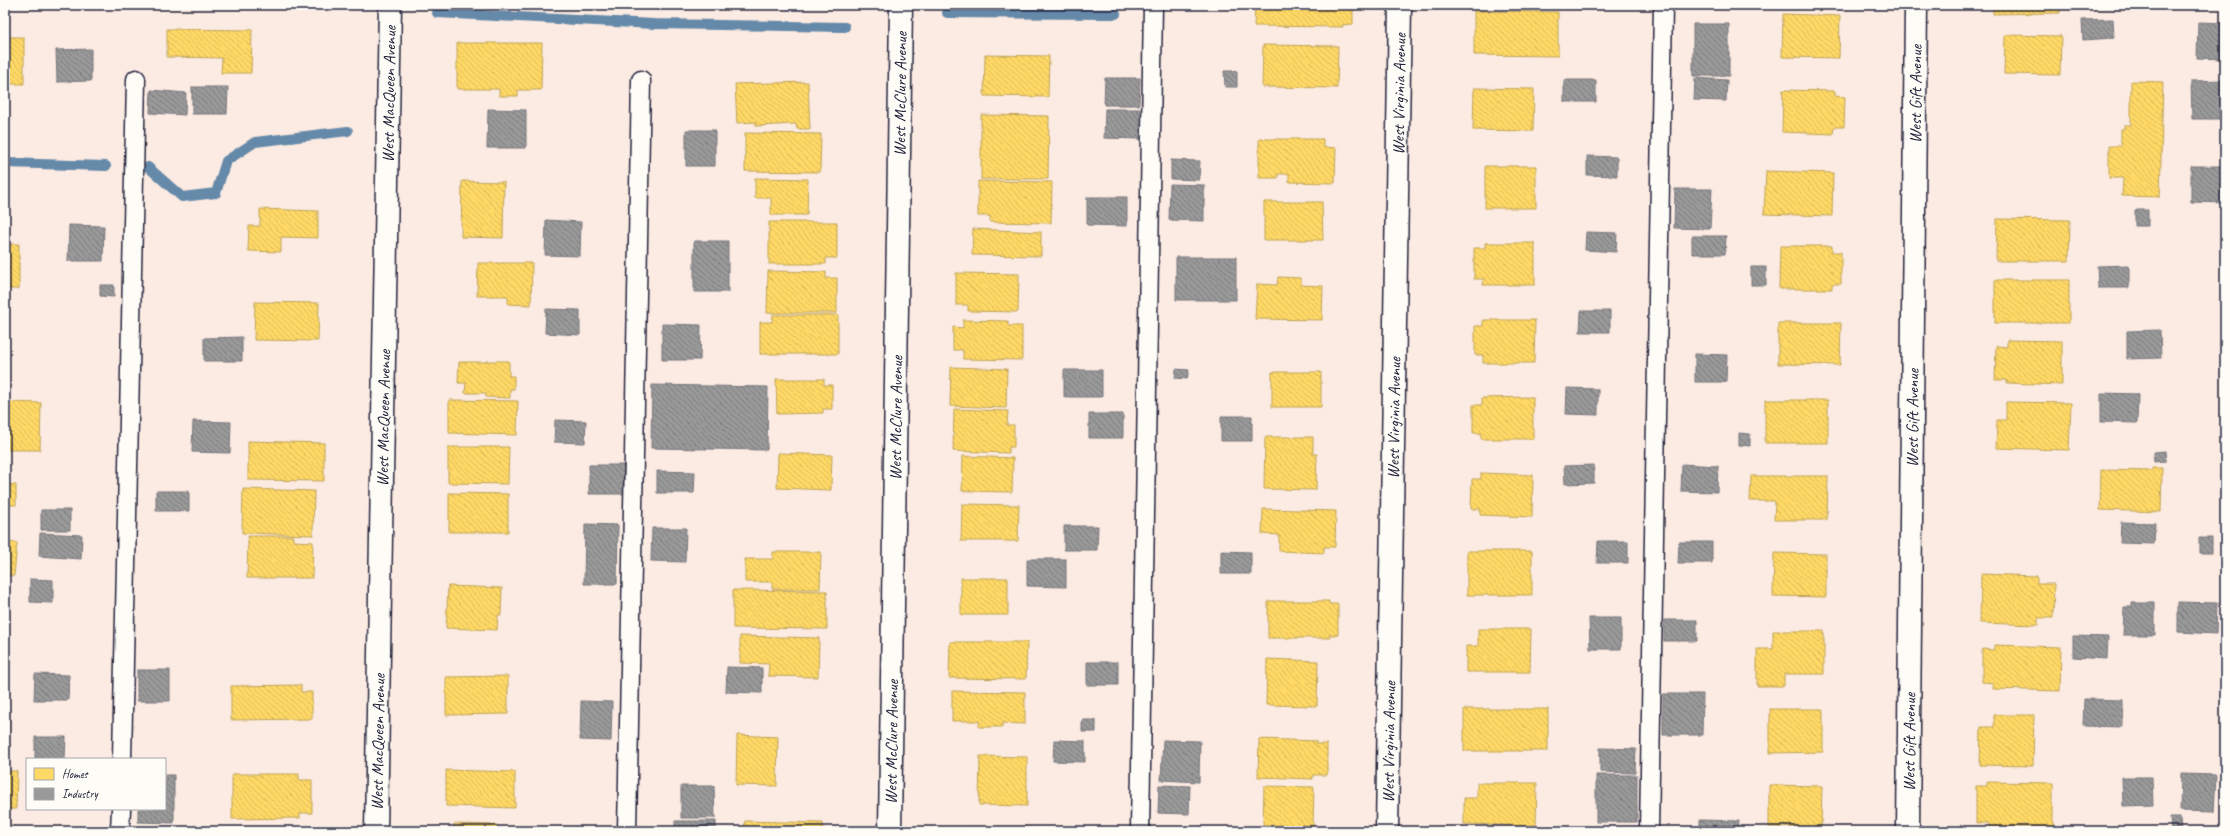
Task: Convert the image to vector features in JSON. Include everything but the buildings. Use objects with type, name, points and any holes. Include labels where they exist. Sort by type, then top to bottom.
[{"type":"street","name":"West MacQueen Avenue","points":[[376,831],[390,5]]},
{"type":"street","name":"West McClure Avenue","points":[[890,831],[901,5]]},
{"type":"street","name":"West Virginia Avenue","points":[[1387,831],[1400,5]]},
{"type":"street","name":"West Gift Avenue","points":[[1908,831],[1916,5]]},
{"type":"lane","points":[[1140,831],[1153,5]]},
{"type":"lane","points":[[1648,831],[1663,5]]},
{"type":"lane","points":[[122,758],[136,79]]},
{"type":"lane","points":[[627,831],[641,80]]},
{"type":"lane","points":[[120,831],[121,810]]},
{"type":"waterway","points":[[437,13],[654,24],[845,27]]},
{"type":"waterway","points":[[947,13],[1116,14]]},
{"type":"waterway","points":[[148,167],[182,197],[216,193],[226,161],[255,142],[348,131]]},
{"type":"waterway","points":[[5,163],[106,166]]}]
